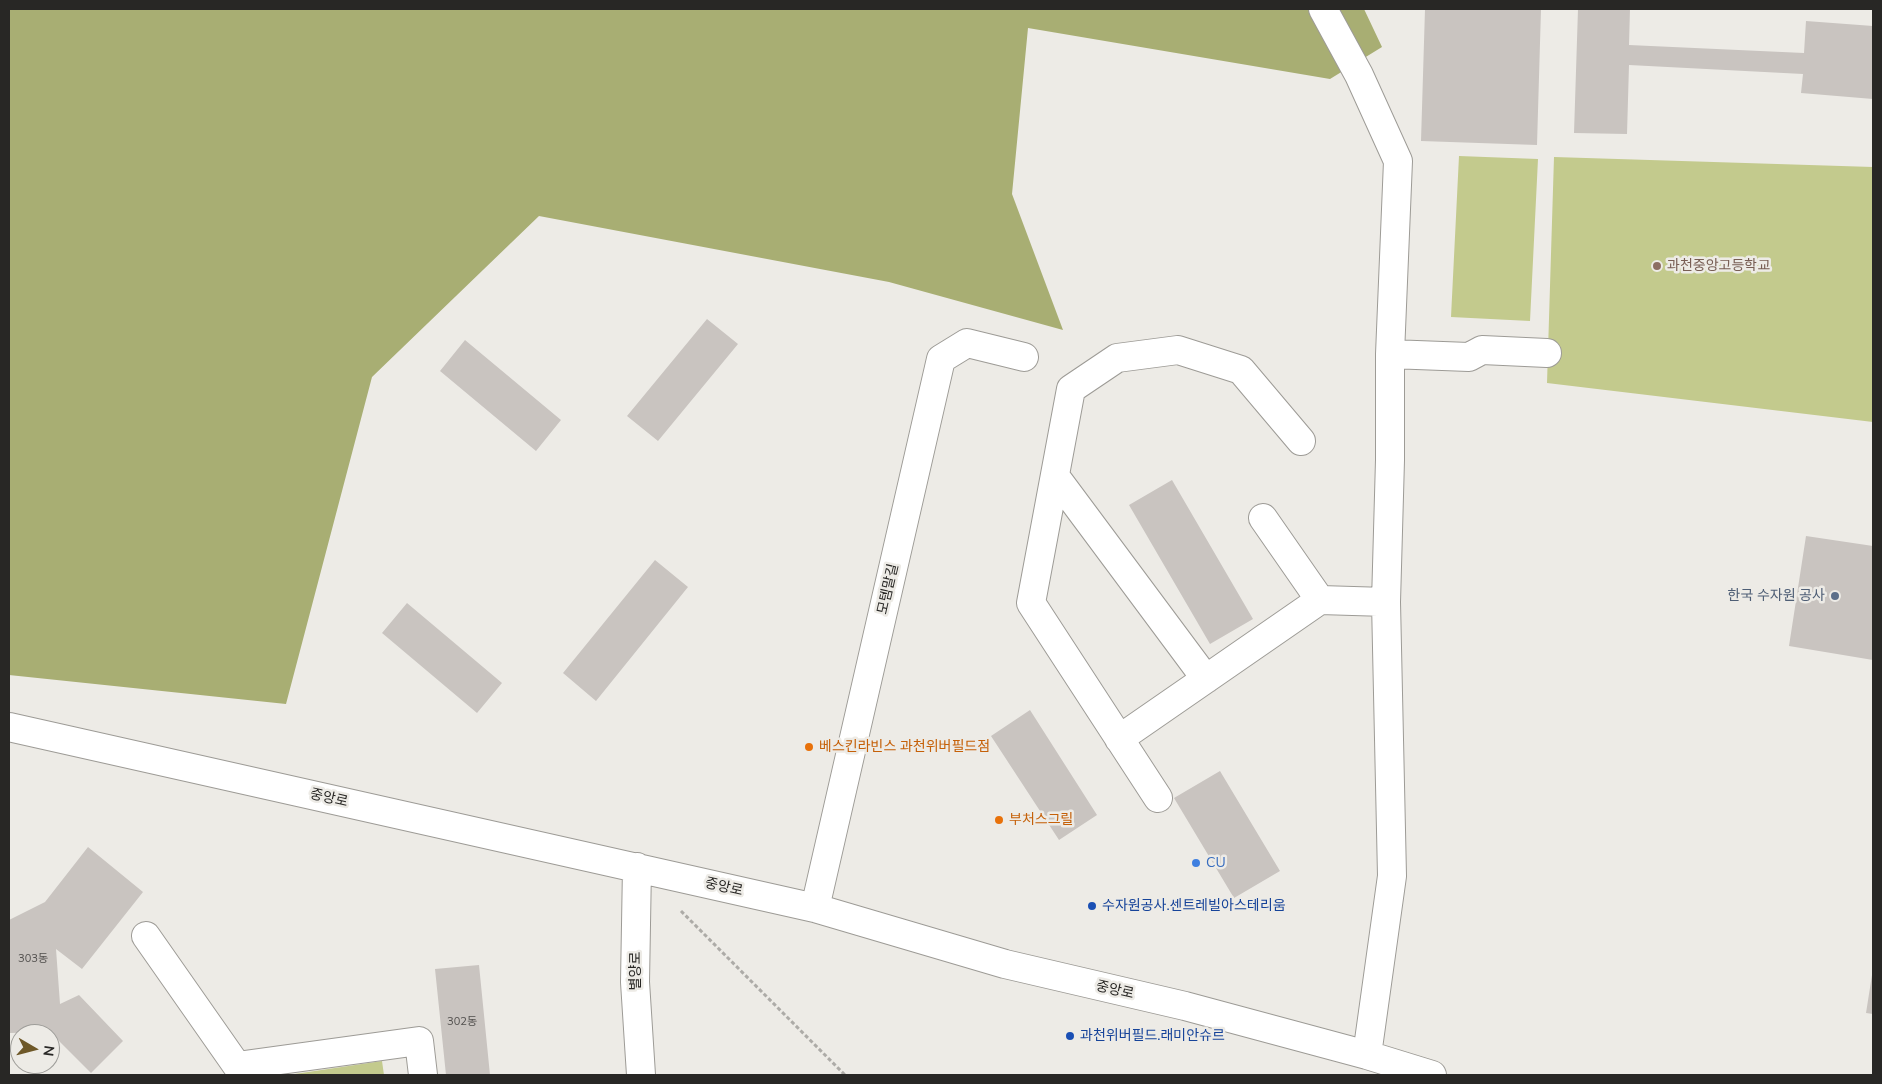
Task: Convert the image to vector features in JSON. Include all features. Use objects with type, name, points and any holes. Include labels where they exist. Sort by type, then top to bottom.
[{"type":"street","points":[[1323,9],[1360,75],[1398,161],[1390,354],[1390,460],[1386,602],[1392,876],[1367,1055]]},
{"type":"street","name":"모템말길","points":[[815,908],[941,359],[966,343],[1024,358]]},
{"type":"street","points":[[1158,798],[1031,603],[1071,389],[1117,358],[1178,350],[1241,370],[1301,441]]},
{"type":"street","points":[[1390,354],[1469,357],[1482,350],[1547,353]]},
{"type":"street","points":[[1055,476],[1206,679]]},
{"type":"street","points":[[1263,518],[1320,600]]},
{"type":"street","points":[[1119,739],[1320,600],[1386,602]]},
{"type":"street","name":"중앙로","points":[[9,727],[815,908],[1005,964],[1185,1006],[1367,1055],[1432,1075]]},
{"type":"street","name":"별양로","points":[[637,867],[635,982],[641,1075]]},
{"type":"street","points":[[146,936],[238,1071],[419,1041],[424,1075]]},
{"type":"path","points":[[680,909],[844,1075]]},
{"type":"green space","points":[[9,9],[1364,9],[1382,47],[1330,79],[1028,28],[1012,194],[1063,330],[889,282],[539,216],[372,377],[286,704],[9,675]]},
{"type":"green space","points":[[1459,156],[1538,159],[1530,321],[1451,317]]},
{"type":"green space","points":[[1554,157],[1873,167],[1873,422],[1547,383]]},
{"type":"green space","points":[[382,1061],[384,1075],[288,1075]]},
{"type":"building","points":[[1425,9],[1541,9],[1537,145],[1421,141]]},
{"type":"building","points":[[1578,9],[1630,9],[1629,45],[1804,53],[1806,21],[1873,26],[1873,99],[1801,93],[1803,74],[1629,65],[1627,134],[1574,133]]},
{"type":"building","points":[[707,319],[738,344],[658,441],[627,416]]},
{"type":"building","points":[[465,340],[561,420],[536,451],[440,371]]},
{"type":"building","points":[[1172,480],[1253,619],[1210,644],[1129,505]]},
{"type":"building","name":"한국 수자원 공사","points":[[1806,536],[1873,546],[1873,660],[1789,646]]},
{"type":"building","points":[[655,560],[688,587],[596,701],[563,673]]},
{"type":"building","points":[[407,603],[502,683],[477,713],[382,633]]},
{"type":"building","points":[[1030,710],[1097,815],[1059,840],[991,736]]},
{"type":"building","points":[[1220,771],[1280,871],[1234,898],[1174,798]]},
{"type":"building","points":[[88,847],[143,892],[82,969],[56,949],[60,1004],[79,995],[123,1041],[91,1073],[60,1042],[60,1024],[10,1024],[10,1033],[9,920],[45,902]]},
{"type":"building","points":[[479,965],[490,1075],[446,1075],[435,969]]},
{"type":"building","points":[[1873,975],[1873,1014],[1866,1013]]},
{"type":"place","name":"과천중앙고등학교","points":[[1657,266]]},
{"type":"place","name":"한국 수자원 공사","points":[[1835,596]]},
{"type":"place","name":"베스킨라빈스 과천위버필드점","points":[[809,747]]},
{"type":"place","name":"부처스그릴","points":[[999,820]]},
{"type":"place","name":"CU","points":[[1196,863]]},
{"type":"place","name":"수자원공사.센트레빌아스테리움","points":[[1092,906]]},
{"type":"place","name":"과천위버필드.래미안슈르","points":[[1070,1036]]}]
